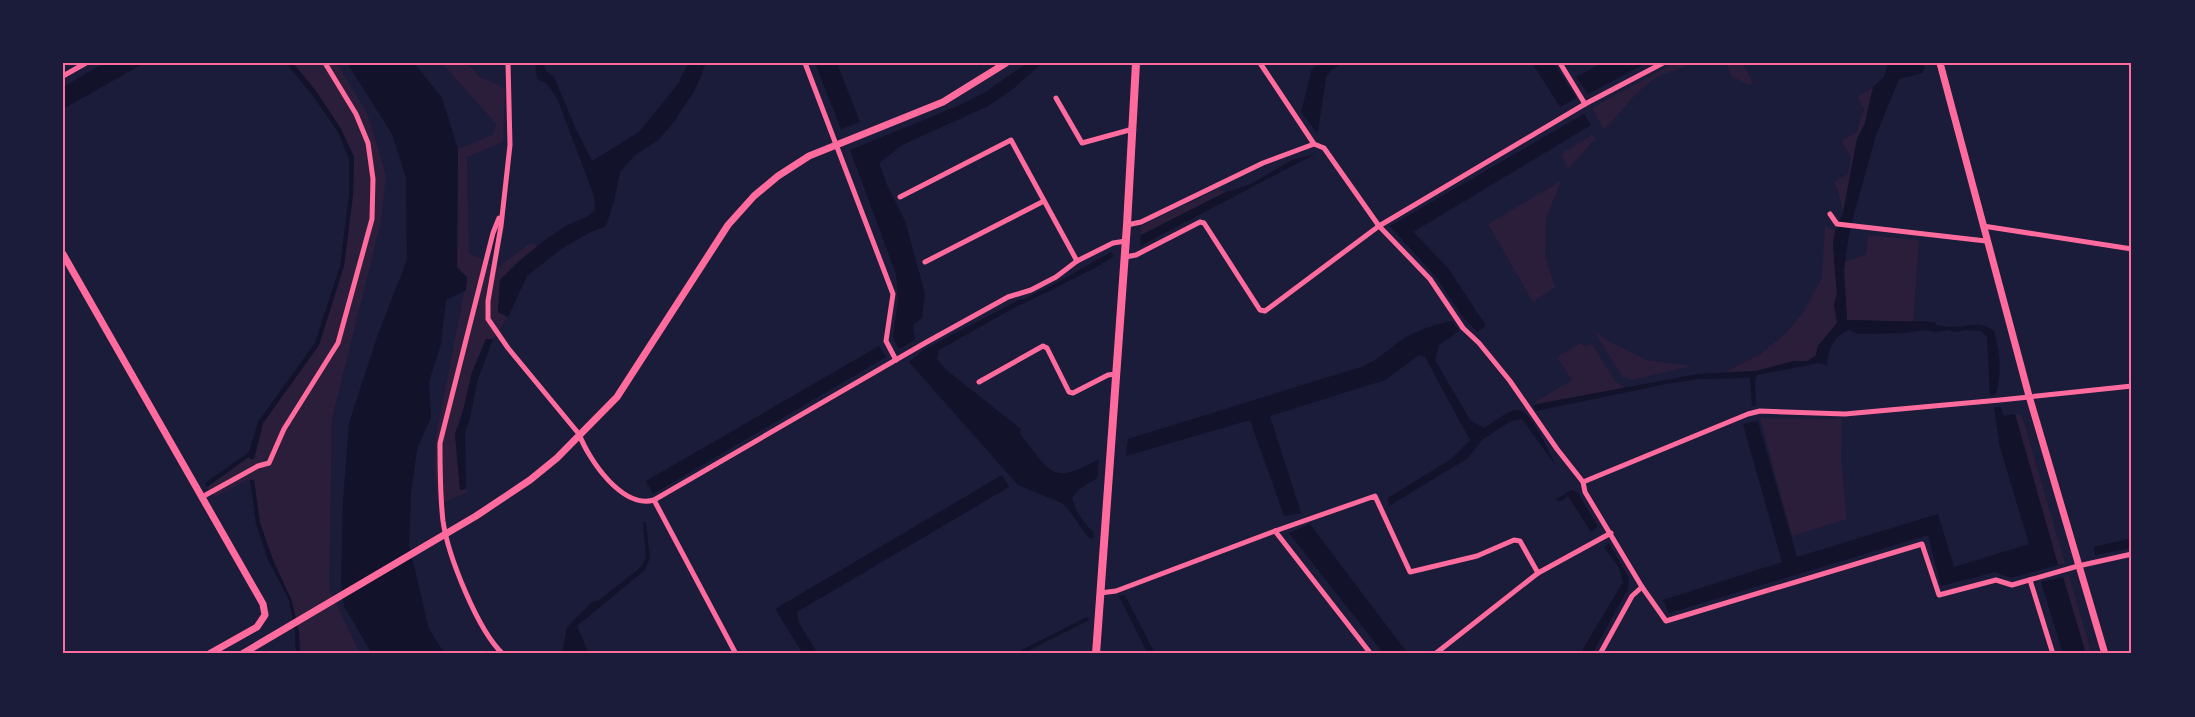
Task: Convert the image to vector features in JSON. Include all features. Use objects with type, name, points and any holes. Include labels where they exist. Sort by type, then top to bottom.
[{"type":"main road","points":[[1096,654],[1125,257],[1136,63]]},
{"type":"street","points":[[63,76],[86,63]]},
{"type":"street","points":[[202,497],[258,466],[269,463],[284,429],[338,343],[372,219],[373,179],[368,143],[356,114],[325,63]]},
{"type":"street","points":[[508,63],[510,146],[501,226],[488,301],[488,319],[514,356],[579,434],[584,446],[619,492],[645,503],[654,501],[1008,297],[1031,290],[1056,277],[1077,261],[1113,243],[1126,241]]},
{"type":"street","points":[[805,63],[893,294],[886,341],[896,360]]},
{"type":"street","points":[[242,654],[476,516],[530,480],[556,458],[617,397],[728,225],[754,196],[778,176],[809,156],[943,102],[1006,63]]},
{"type":"street","points":[[1260,63],[1314,144],[1324,148],[1379,226],[1430,279],[1463,328],[1479,343],[1510,381],[1583,482],[1585,492],[1642,587],[1666,621],[1922,544],[1939,595],[1996,580],[2012,585],[2078,566],[2132,554]]},
{"type":"street","points":[[1560,63],[1585,104]]},
{"type":"street","points":[[1125,257],[1136,255],[1200,222],[1204,223],[1260,310],[1265,311],[1379,226],[1585,104],[1663,63]]},
{"type":"street","points":[[1940,63],[2029,396],[2105,654]]},
{"type":"street","points":[[1056,98],[1082,143],[1132,129]]},
{"type":"street","points":[[900,197],[1011,140],[1077,261]]},
{"type":"street","points":[[1127,225],[1141,222],[1263,163],[1314,144]]},
{"type":"street","points":[[925,262],[1044,201]]},
{"type":"street","points":[[501,214],[493,233],[440,443],[440,479],[444,524],[460,577],[478,620],[492,644],[503,654]]},
{"type":"street","points":[[1830,214],[1837,224],[1986,241]]},
{"type":"street","points":[[1983,226],[2132,249]]},
{"type":"street","points":[[63,254],[263,604],[265,615],[257,627],[209,654]]},
{"type":"street","points":[[979,382],[1043,346],[1047,348],[1069,392],[1073,393],[1108,375],[1116,374]]},
{"type":"street","points":[[1583,482],[1760,411],[1845,414],[2132,386]]},
{"type":"street","points":[[1100,593],[1116,591],[1375,496],[1410,572],[1477,555],[1514,540],[1520,542],[1538,573]]},
{"type":"street","points":[[654,501],[736,654]]},
{"type":"street","points":[[1275,531],[1371,654]]},
{"type":"street","points":[[1435,654],[1538,573],[1611,533]]},
{"type":"street","points":[[2030,580],[2053,654]]},
{"type":"street","points":[[1600,654],[1632,596],[1642,587]]},
{"type":"shaded area","points":[[104,63],[144,63],[63,109],[63,87]]},
{"type":"shaded area","points":[[286,63],[293,63],[316,91],[341,129],[354,157],[353,195],[344,266],[319,345],[263,423],[254,459],[249,457],[207,487],[205,483],[249,452],[258,422],[315,343],[340,266],[349,195],[349,159],[338,132]]},
{"type":"shaded area","points":[[293,63],[337,63],[368,115],[386,175],[381,221],[332,418],[329,589],[360,654],[300,654],[299,632],[292,601],[273,560],[260,523],[254,480],[247,480],[215,497],[207,487],[249,457],[254,459],[263,423],[319,345],[344,266],[353,195],[354,157],[341,129],[316,91]]},
{"type":"shaded area","points":[[347,63],[414,63],[442,98],[458,149],[457,267],[467,277],[466,290],[446,300],[441,344],[429,382],[431,417],[417,449],[411,494],[409,545],[429,629],[445,654],[372,654],[344,606],[341,582],[343,501],[349,423],[378,334],[407,260],[406,178],[392,134]]},
{"type":"shaded area","points":[[442,63],[467,63],[480,77],[505,88],[503,142],[467,157],[469,253],[498,267],[531,243],[538,246],[518,261],[500,280],[498,312],[508,317],[493,339],[486,339],[455,434],[460,489],[466,489],[468,492],[438,505],[435,473],[436,436],[467,278],[457,267],[458,149],[493,135],[496,124]]},
{"type":"shaded area","points":[[535,63],[544,63],[545,70],[554,77],[592,161],[639,132],[678,84],[688,63],[706,63],[695,90],[673,123],[658,140],[635,155],[620,172],[606,226],[561,249],[527,276],[508,317],[498,312],[500,280],[550,236],[595,210],[594,196],[557,98],[546,83],[537,79]]},
{"type":"shaded area","points":[[815,63],[837,63],[860,122],[841,129]]},
{"type":"shaded area","points":[[1027,63],[1042,63],[1013,89],[988,106],[902,145],[879,163],[905,221],[925,294],[922,318],[913,325],[915,340],[899,349],[893,338],[898,299],[896,274],[850,150],[958,106],[984,93]]},
{"type":"shaded area","points":[[1320,63],[1343,63],[1331,70],[1326,77],[1318,132],[1316,132],[1301,112],[1312,69]]},
{"type":"shaded area","points":[[1532,63],[1554,63],[1576,98],[1560,107]]},
{"type":"shaded area","points":[[1602,63],[1646,63],[1588,94],[1576,77]]},
{"type":"shaded area","points":[[1674,63],[1690,63],[1651,81],[1604,130],[1592,108]]},
{"type":"shaded area","points":[[1726,63],[1743,63],[1753,83],[1749,85],[1731,76]]},
{"type":"shaded area","points":[[1888,63],[1923,63],[1925,68],[1922,73],[1899,79],[1876,135],[1849,232],[1844,270],[1847,320],[1935,322],[1936,325],[1956,327],[1975,325],[1989,328],[1994,331],[1999,354],[2000,371],[1996,394],[1990,396],[1987,337],[1981,331],[1935,332],[1925,330],[1858,334],[1849,330],[1839,336],[1833,344],[1827,365],[1819,363],[1757,375],[1756,406],[1752,406],[1750,378],[1698,379],[1536,411],[1533,406],[1537,404],[1698,374],[1756,371],[1794,361],[1808,361],[1816,355],[1818,346],[1837,323],[1834,304],[1837,294],[1833,245],[1835,231],[1843,213],[1857,139],[1865,123],[1873,87],[1884,77]]},
{"type":"shaded area","points":[[1873,87],[1865,123],[1857,139],[1843,213],[1834,182],[1848,174],[1851,157],[1841,141],[1857,132],[1864,109],[1857,97]]},
{"type":"shaded area","points":[[1584,114],[1591,125],[1413,232],[1448,268],[1486,326],[1477,332],[1463,317],[1436,277],[1390,226]]},
{"type":"shaded area","points":[[1592,135],[1595,139],[1568,169],[1561,154]]},
{"type":"shaded area","points":[[1315,154],[1140,246],[1141,235],[1226,192],[1249,185],[1292,160]]},
{"type":"shaded area","points":[[1561,181],[1546,219],[1545,256],[1555,287],[1533,302],[1488,224]]},
{"type":"shaded area","points":[[1218,189],[1226,192],[1141,235],[1141,226]]},
{"type":"shaded area","points":[[1825,225],[1835,231],[1833,245],[1837,294],[1834,304],[1837,323],[1818,346],[1816,355],[1808,361],[1794,361],[1756,371],[1725,372],[1759,355],[1784,335],[1803,313],[1822,277]]},
{"type":"shaded area","points":[[1868,235],[1919,240],[1913,322],[1847,320],[1845,262],[1866,254]]},
{"type":"shaded area","points":[[1111,252],[1114,256],[1095,268],[1051,290],[1049,287]]},
{"type":"shaded area","points":[[1021,299],[1024,302],[939,350],[937,359],[945,369],[1021,429],[1020,434],[1046,466],[1053,471],[1070,472],[1099,459],[1097,478],[1078,490],[1072,498],[1080,517],[1094,533],[1093,539],[1088,537],[1062,503],[1018,485],[909,362],[925,349]]},
{"type":"shaded area","points":[[1452,321],[1459,331],[1439,345],[1435,360],[1470,420],[1484,428],[1508,413],[1517,410],[1522,412],[1540,433],[1556,466],[1522,419],[1511,421],[1482,440],[1468,458],[1389,506],[1388,498],[1451,459],[1470,440],[1425,357],[1419,355],[1385,380],[1270,416],[1301,513],[1284,516],[1250,420],[1126,456],[1128,439],[1364,366],[1403,339],[1421,330]]},
{"type":"shaded area","points":[[1594,331],[1610,342],[1646,360],[1692,366],[1631,380],[1622,376]]},
{"type":"shaded area","points":[[486,339],[493,339],[477,382],[465,434],[466,489],[460,490],[455,434],[472,372]]},
{"type":"shaded area","points":[[1580,343],[1586,346],[1592,344],[1615,381],[1625,388],[1537,404],[1535,402],[1572,380],[1557,357]]},
{"type":"shaded area","points":[[879,346],[886,357],[653,494],[646,481]]},
{"type":"shaded area","points":[[1994,407],[2001,407],[2004,416],[2015,414],[2058,565],[2011,578],[1995,572],[1941,586],[1928,535],[1669,613],[1663,600],[1782,562],[1743,424],[1758,421],[1797,557],[1938,514],[1954,567],[2029,544],[2000,447]]},
{"type":"shaded area","points":[[2015,414],[2022,416],[2065,563],[2058,565]]},
{"type":"shaded area","points":[[1760,418],[1842,419],[1841,460],[1847,519],[1792,536]]},
{"type":"shaded area","points":[[1002,475],[1009,487],[797,612],[799,623],[818,654],[803,654],[775,609]]},
{"type":"shaded area","points":[[250,480],[254,480],[260,523],[273,560],[292,601],[299,632],[300,654],[296,654],[295,631],[289,600],[268,560],[256,524]]},
{"type":"shaded area","points":[[1571,490],[1578,493],[1598,527],[1591,532],[1568,496],[1562,501],[1555,500]]},
{"type":"shaded area","points":[[643,522],[646,522],[650,558],[645,570],[577,626],[589,654],[562,654],[567,627],[592,602],[598,601],[641,567],[646,557]]},
{"type":"shaded area","points":[[1310,524],[1408,654],[1384,654],[1289,533]]},
{"type":"shaded area","points":[[2132,538],[2132,548],[2095,555],[2094,547]]},
{"type":"shaded area","points":[[1609,543],[1629,578],[1628,589],[1592,654],[1580,654],[1623,582],[1619,568],[1604,547]]},
{"type":"shaded area","points":[[2069,576],[2092,654],[2086,654],[2063,577]]},
{"type":"shaded area","points":[[2063,577],[2086,654],[2063,654],[2041,582]]},
{"type":"shaded area","points":[[1125,595],[1155,654],[1148,654],[1119,596]]},
{"type":"waterway","points":[[1020,303],[1053,287]]},
{"type":"waterway","points":[[1018,654],[1087,619]]}]
